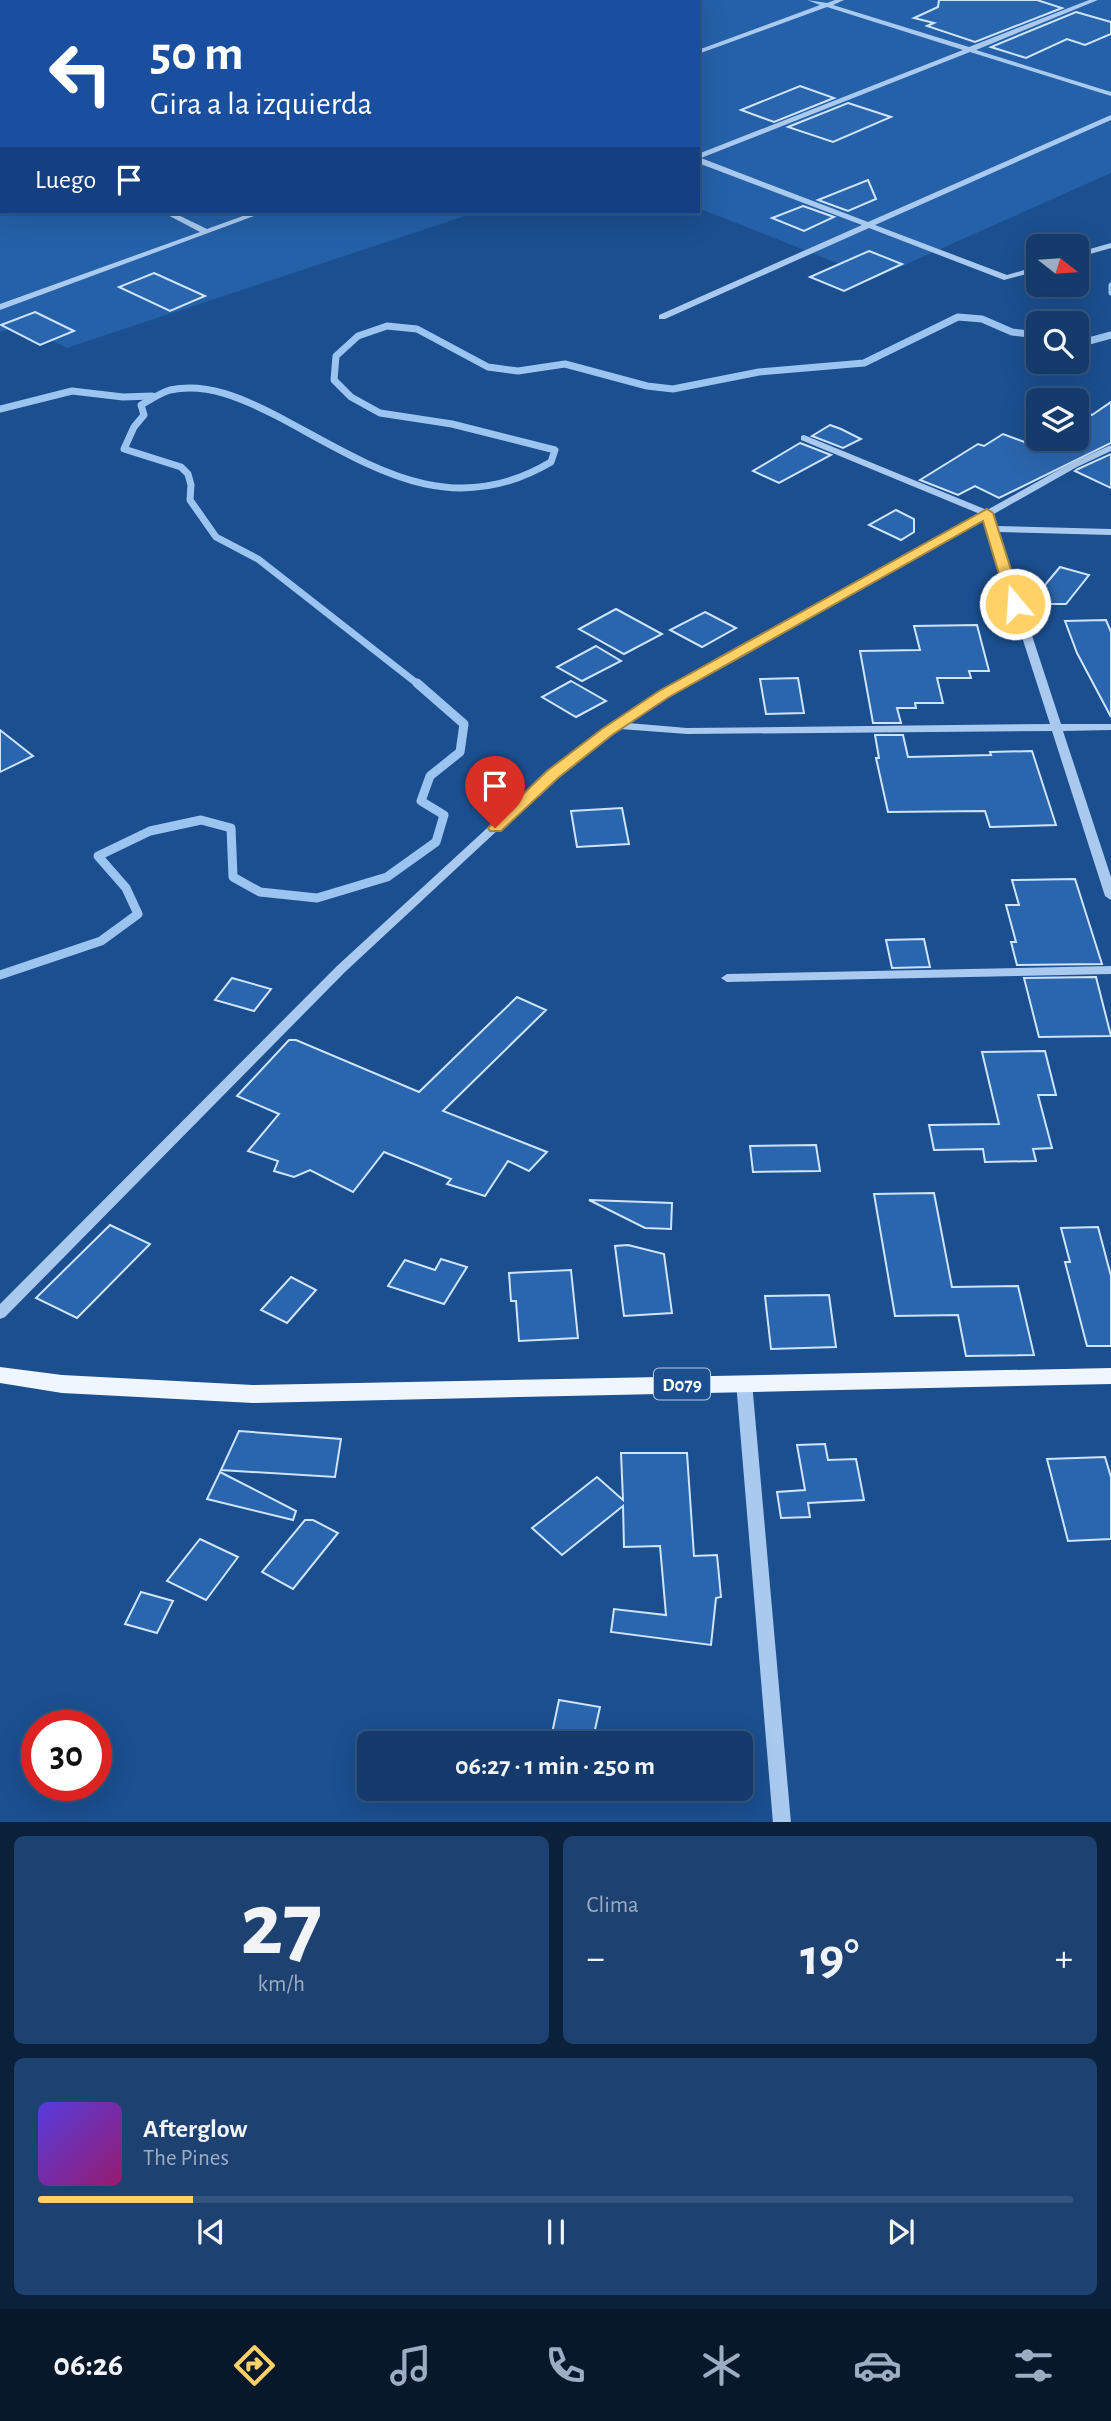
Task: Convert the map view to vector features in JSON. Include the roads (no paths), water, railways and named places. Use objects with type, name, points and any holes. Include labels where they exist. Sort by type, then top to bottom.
[{"type":"main road","name":"D079","points":[[0,1375],[62,1384],[253,1394],[1111,1376]]},
{"type":"street","points":[[810,0],[1111,94]]},
{"type":"street","points":[[700,51],[841,0]]},
{"type":"street","points":[[700,157],[1095,0]]},
{"type":"street","points":[[662,317],[1111,117]]},
{"type":"street","points":[[700,159],[1007,278],[1026,272]]},
{"type":"street","points":[[170,214],[207,232]]},
{"type":"street","points":[[0,307],[256,214]]},
{"type":"street","points":[[1089,252],[1111,245]]},
{"type":"street","points":[[804,438],[987,513]]},
{"type":"street","points":[[0,1312],[341,969],[552,774],[617,725],[676,687],[1074,465],[1111,448]]},
{"type":"street","points":[[987,513],[1054,727],[1111,896]]},
{"type":"street","points":[[992,529],[1111,532]]},
{"type":"street","points":[[617,725],[687,730],[1111,727]]},
{"type":"street","points":[[727,978],[1111,970]]},
{"type":"street","points":[[744,1382],[782,1822]]},
{"type":"waterway","points":[[1111,285],[1111,293]]},
{"type":"waterway","points":[[419,685],[258,559],[216,537],[190,500],[191,485],[188,474],[181,467],[124,449],[134,427],[144,415],[141,405],[170,390],[211,390],[252,404],[377,468],[410,480],[443,487],[478,487],[513,480],[551,462],[555,450],[452,424],[380,413],[351,397],[334,380],[336,356],[358,336],[387,326],[417,329],[488,367],[518,371],[565,364],[647,386],[673,389],[759,372],[864,363],[958,317],[982,319],[1012,332],[1026,334]]},
{"type":"waterway","points":[[1089,341],[1111,335]]},
{"type":"waterway","points":[[0,409],[72,391],[123,397],[152,396]]},
{"type":"waterway","points":[[0,975],[101,941],[138,914],[126,888],[98,856],[150,831],[201,820],[231,828],[233,877],[260,892],[317,898],[387,877],[436,842],[444,815],[421,801],[430,776],[460,752],[464,724],[417,683]]}]
